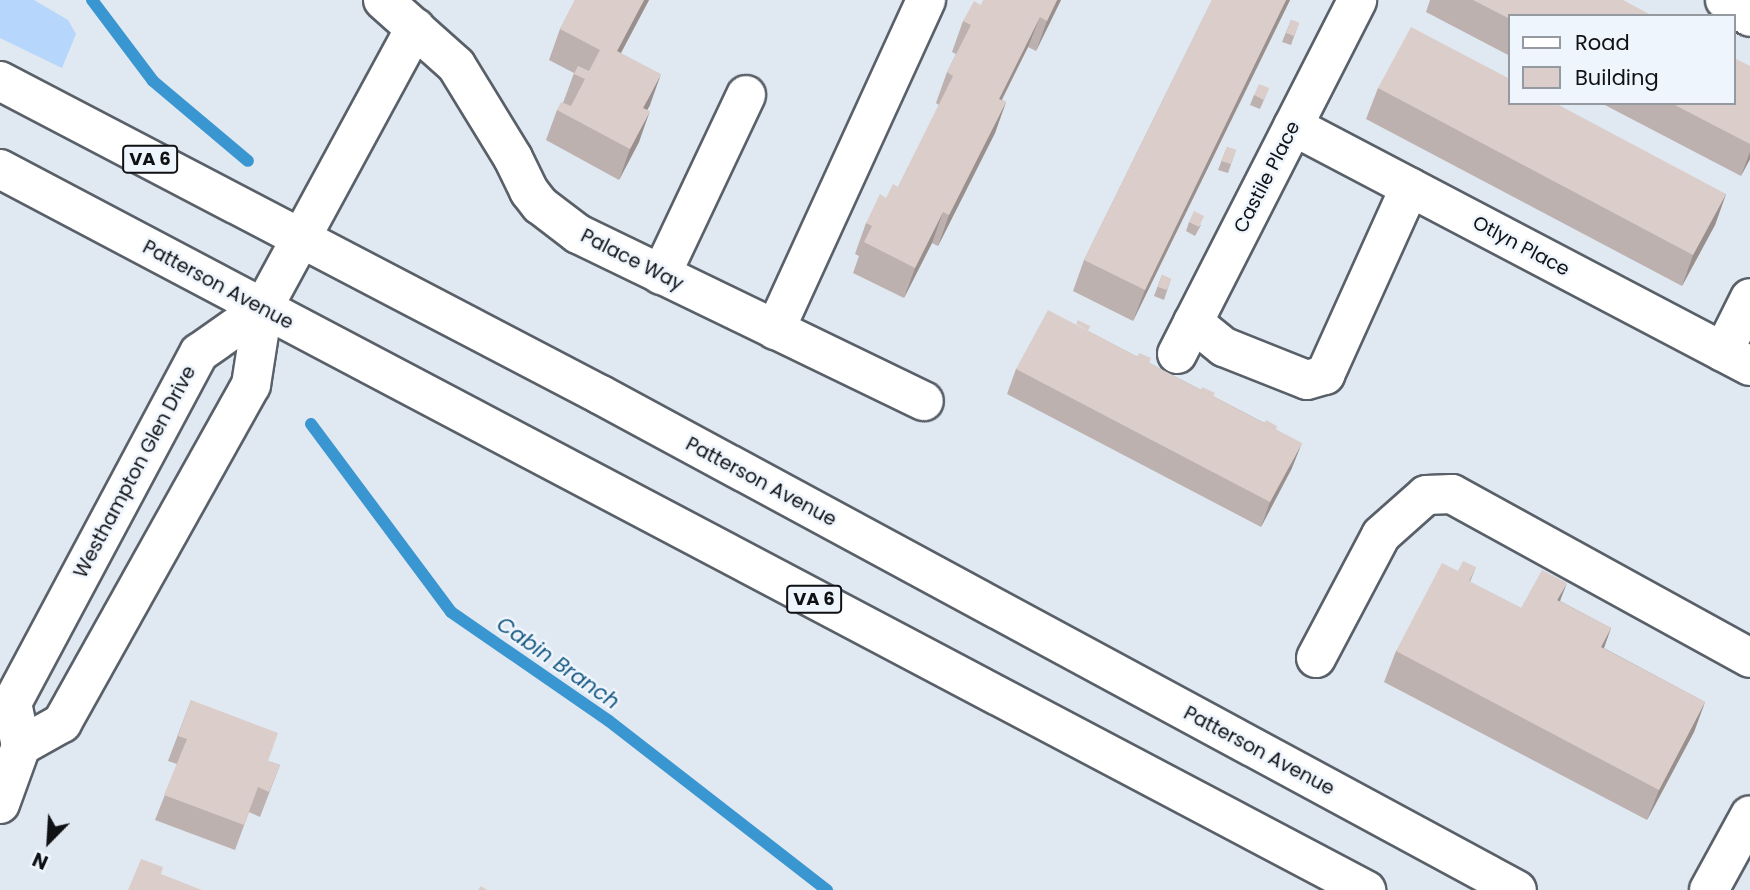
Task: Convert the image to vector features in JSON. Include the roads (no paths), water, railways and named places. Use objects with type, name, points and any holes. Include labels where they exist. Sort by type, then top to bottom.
[{"type":"street","name":"Palace Way","points":[[383,0],[456,65],[540,205],[578,234],[924,401]]},
{"type":"street","points":[[775,330],[926,0]]},
{"type":"street","name":"Castile Place","points":[[1357,0],[1185,338],[1224,347],[1307,380],[1325,375],[1410,187]]},
{"type":"street","points":[[1725,0],[1750,17]]},
{"type":"street","points":[[0,804],[21,746],[62,723],[251,386],[263,309],[415,28]]},
{"type":"street","name":"Patterson Avenue","points":[[0,81],[612,401],[1517,890]]},
{"type":"street","points":[[661,275],[746,95]]},
{"type":"street","name":"Otlyn Place","points":[[1293,126],[1736,359]]},
{"type":"street","name":"Patterson Avenue","points":[[0,169],[1366,890]]},
{"type":"street","points":[[1736,359],[1750,298]]},
{"type":"street","name":"Westhampton Glen Drive","points":[[21,746],[12,703],[199,353],[263,309]]},
{"type":"street","points":[[1316,658],[1381,535],[1426,495],[1452,494],[1588,572],[1750,658]]},
{"type":"street","points":[[1709,890],[1750,815]]},
{"type":"waterway","name":"Cabin Branch","points":[[92,0],[153,81],[248,161]]},
{"type":"waterway","name":"Cabin Branch","points":[[311,424],[451,612],[609,721],[827,890]]}]
